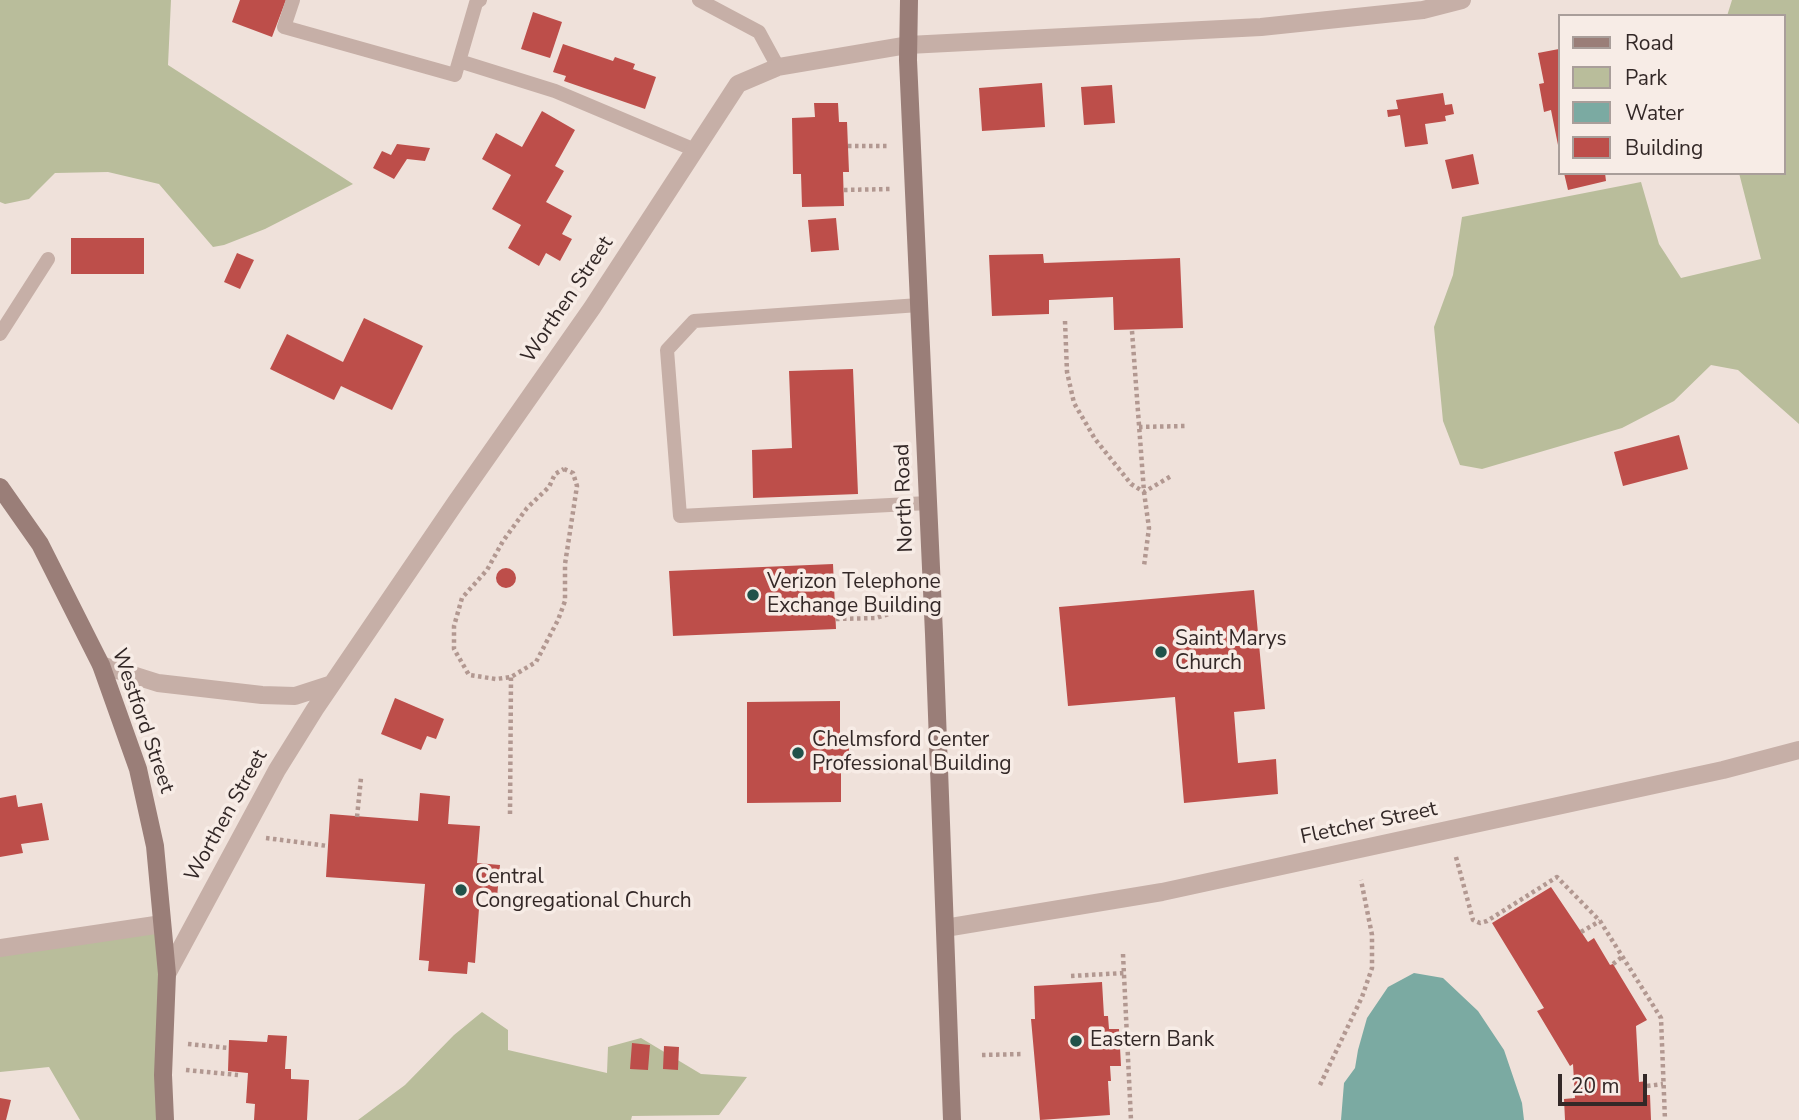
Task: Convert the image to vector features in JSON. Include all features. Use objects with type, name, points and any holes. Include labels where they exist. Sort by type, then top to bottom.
[{"type":"main road","name":"North Road","points":[[909,0],[908,45],[952,1120]]},
{"type":"main road","name":"Westford Street","points":[[0,487],[40,544],[101,665],[130,744],[148,807],[155,846],[167,974],[163,1075],[166,1120]]},
{"type":"street","name":"Worthen Street","points":[[167,974],[277,769],[332,684],[592,308],[738,84],[778,66],[908,45],[1261,27],[1423,10],[1462,0]]},
{"type":"street","points":[[101,665],[158,683],[262,695],[295,696],[332,684]]},
{"type":"street","name":"Fletcher Street","points":[[945,928],[1162,892],[1723,770],[1799,750]]},
{"type":"street","points":[[0,948],[162,924]]},
{"type":"lane","points":[[293,0],[284,27],[455,75],[476,3],[480,0]]},
{"type":"lane","points":[[699,0],[759,32],[778,66]]},
{"type":"lane","points":[[459,61],[555,91],[695,150]]},
{"type":"lane","points":[[0,334],[48,260]]},
{"type":"lane","points":[[919,305],[694,321],[667,350],[680,516],[928,503]]},
{"type":"path","points":[[848,146],[888,146]]},
{"type":"path","points":[[844,190],[890,189]]},
{"type":"path","points":[[1065,321],[1068,372],[1074,403],[1094,439],[1131,484],[1144,492]]},
{"type":"path","points":[[1132,331],[1149,528],[1144,566]]},
{"type":"path","points":[[1139,427],[1185,426]]},
{"type":"path","points":[[564,468],[573,473],[577,486],[565,564],[565,601],[536,662],[511,677],[496,679],[469,675],[454,649],[454,626],[462,598],[487,570],[503,541],[527,508],[549,487],[555,474],[564,468]]},
{"type":"path","points":[[1144,492],[1173,475]]},
{"type":"path","points":[[836,620],[876,618],[908,608]]},
{"type":"path","points":[[510,814],[511,677]]},
{"type":"path","points":[[357,817],[361,778]]},
{"type":"path","points":[[262,837],[328,846]]},
{"type":"path","points":[[1456,858],[1473,920],[1480,923],[1557,877],[1600,921],[1661,1018],[1665,1120]]},
{"type":"path","points":[[1320,1085],[1362,997],[1372,968],[1373,935],[1361,880]]},
{"type":"path","points":[[1581,932],[1600,921]]},
{"type":"path","points":[[1124,954],[1131,1120]]},
{"type":"path","points":[[1613,964],[1622,957]]},
{"type":"path","points":[[1071,976],[1124,973]]},
{"type":"path","points":[[180,1042],[229,1048]]},
{"type":"path","points":[[982,1055],[1023,1054]]},
{"type":"path","points":[[178,1069],[238,1075]]},
{"type":"path","points":[[1647,1086],[1664,1084]]},
{"type":"green space","points":[[0,0],[171,0],[168,65],[353,184],[265,229],[213,247],[159,184],[108,172],[55,173],[29,199],[5,204],[0,202]]},
{"type":"green space","points":[[1732,0],[1799,0],[1799,424],[1738,370],[1711,365],[1674,401],[1622,428],[1482,469],[1460,465],[1443,421],[1434,327],[1453,275],[1462,217],[1641,182],[1659,244],[1681,278],[1761,259],[1740,175],[1785,175],[1785,14],[1728,14]]},
{"type":"green space","points":[[162,924],[165,1120],[80,1120],[49,1067],[0,1072],[0,948]]},
{"type":"green space","points":[[482,1012],[508,1030],[508,1050],[607,1073],[608,1047],[641,1038],[701,1074],[747,1077],[719,1115],[632,1116],[631,1120],[358,1120],[405,1085],[454,1035]]},
{"type":"water","points":[[1414,973],[1443,978],[1478,1011],[1504,1050],[1522,1103],[1524,1120],[1341,1120],[1344,1083],[1355,1068],[1367,1018],[1388,987]]},
{"type":"building","points":[[240,0],[286,0],[272,37],[232,22]]},
{"type":"building","points":[[533,12],[562,22],[550,58],[521,49]]},
{"type":"building","points":[[563,44],[613,61],[615,57],[635,64],[633,69],[656,77],[645,109],[564,81],[566,76],[553,72]]},
{"type":"building","points":[[1558,49],[1558,145],[1551,110],[1544,112],[1539,84],[1544,83],[1538,53]]},
{"type":"building","points":[[1042,83],[1045,127],[982,131],[979,88]]},
{"type":"building","points":[[1112,85],[1115,123],[1084,125],[1081,87]]},
{"type":"building","points":[[1443,93],[1445,105],[1452,104],[1454,114],[1445,116],[1446,121],[1425,124],[1428,144],[1405,147],[1400,115],[1388,117],[1387,110],[1398,109],[1396,100]]},
{"type":"building","points":[[814,103],[838,103],[839,122],[847,122],[849,172],[843,172],[844,206],[802,207],[801,174],[793,174],[792,118],[815,117]]},
{"type":"building","points":[[542,111],[575,130],[555,166],[564,171],[546,202],[572,216],[562,234],[572,239],[560,261],[546,253],[539,266],[508,248],[521,225],[492,209],[511,175],[482,159],[496,133],[522,147]]},
{"type":"building","points":[[397,144],[430,148],[425,161],[407,159],[394,179],[373,168],[382,151],[391,155]]},
{"type":"building","points":[[1473,154],[1479,184],[1452,189],[1445,160]]},
{"type":"building","points":[[1564,175],[1605,175],[1606,181],[1568,190]]},
{"type":"building","points":[[836,218],[839,250],[811,252],[808,220]]},
{"type":"building","points":[[71,238],[144,238],[144,274],[71,274]]},
{"type":"building","points":[[237,253],[254,260],[240,289],[224,282]]},
{"type":"building","points":[[1043,254],[1044,263],[1180,258],[1183,328],[1114,330],[1113,297],[1049,300],[1049,314],[992,316],[989,255]]},
{"type":"building","points":[[364,318],[423,346],[392,410],[341,386],[334,400],[270,369],[287,334],[343,362]]},
{"type":"building","points":[[853,369],[858,494],[753,498],[752,450],[792,448],[789,371]]},
{"type":"building","points":[[1679,435],[1688,469],[1623,486],[1614,452]]},
{"type":"building","name":"Verizon Telephone Exchange Building","points":[[833,564],[836,629],[673,636],[669,571]]},
{"type":"building","points":[[506,568],[513,571],[516,578],[513,585],[506,588],[499,585],[496,578],[499,571]]},
{"type":"building","name":"Saint Marys Church","points":[[1254,590],[1265,709],[1234,712],[1238,763],[1276,759],[1278,794],[1184,803],[1175,697],[1068,706],[1059,607]]},
{"type":"building","points":[[395,698],[444,719],[436,739],[427,736],[421,750],[381,734]]},
{"type":"building","name":"Chelmsford Center Professional Building","points":[[840,701],[840,740],[849,740],[849,765],[841,765],[841,802],[747,803],[747,702]]},
{"type":"building","name":"Central Congregational Church","points":[[420,793],[450,796],[448,824],[480,826],[477,863],[500,865],[497,897],[480,895],[475,963],[468,962],[467,974],[428,971],[429,961],[419,960],[425,884],[326,877],[330,814],[418,821]]},
{"type":"building","points":[[16,795],[18,807],[42,803],[49,840],[21,844],[23,853],[0,857],[0,798]]},
{"type":"building","points":[[1551,887],[1588,942],[1594,938],[1610,965],[1613,964],[1647,1020],[1636,1026],[1639,1082],[1647,1081],[1651,1120],[1565,1120],[1564,1099],[1575,1098],[1573,1064],[1570,1066],[1537,1011],[1544,1008],[1492,923]]},
{"type":"building","name":"Eastern Bank","points":[[1102,982],[1104,1016],[1108,1016],[1109,1029],[1119,1029],[1121,1066],[1110,1066],[1110,1115],[1040,1120],[1031,1019],[1035,1019],[1034,986]]},
{"type":"building","points":[[268,1035],[287,1036],[285,1069],[291,1069],[291,1079],[309,1080],[307,1120],[254,1120],[255,1104],[246,1103],[248,1073],[228,1071],[229,1040],[267,1042]]},
{"type":"building","points":[[632,1043],[650,1045],[648,1070],[630,1069]]},
{"type":"building","points":[[664,1046],[679,1047],[678,1070],[663,1069]]},
{"type":"building","points":[[0,1098],[11,1100],[6,1120],[0,1120]]},
{"type":"place","name":"Verizon Telephone Exchange Building","points":[[753,595]]},
{"type":"place","name":"Saint Marys Church","points":[[1161,652]]},
{"type":"place","name":"Chelmsford Center Professional Building","points":[[798,753]]},
{"type":"place","name":"Central Congregational Church","points":[[461,890]]},
{"type":"place","name":"Eastern Bank","points":[[1076,1041]]}]
